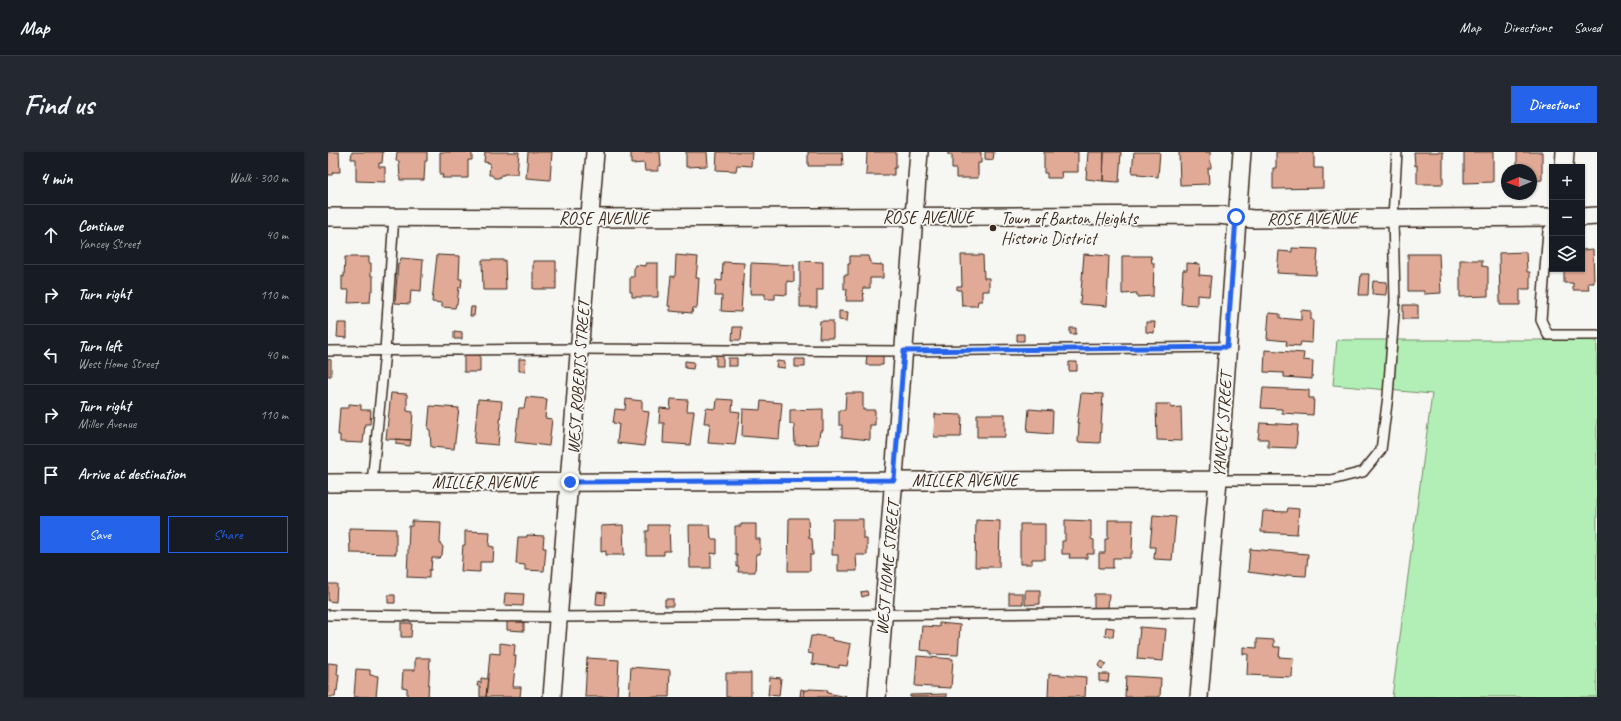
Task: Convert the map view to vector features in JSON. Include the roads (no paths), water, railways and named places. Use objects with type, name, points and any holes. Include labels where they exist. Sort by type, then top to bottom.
[{"type":"street","name":"WEST ROBERTS STREET","points":[[552,697],[595,152]]},
{"type":"street","name":"WEST HOME STREET","points":[[877,697],[919,152]]},
{"type":"street","name":"YANCEY STREET","points":[[1199,697],[1218,480],[1236,217],[1242,152]]},
{"type":"street","points":[[1564,164],[1565,152]]},
{"type":"street","name":"ROSE AVENUE","points":[[328,217],[394,216],[589,218],[1220,215],[1253,219],[1549,217]]},
{"type":"street","points":[[1585,217],[1597,216]]},
{"type":"street","name":"MILLER AVENUE","points":[[328,483],[1218,480]]},
{"type":"lane","points":[[1218,480],[1331,480],[1363,472],[1381,450],[1388,396],[1395,300],[1393,217],[1397,152]]},
{"type":"lane","points":[[372,483],[385,351],[394,216]]},
{"type":"lane","points":[[1549,230],[1541,320],[1548,335],[1597,335]]},
{"type":"lane","points":[[328,351],[580,349],[904,351],[1227,347]]},
{"type":"lane","points":[[328,615],[558,617],[1206,612]]},
{"type":"place","name":"Town of Barton Heights Historic District","points":[[993,228]]}]
